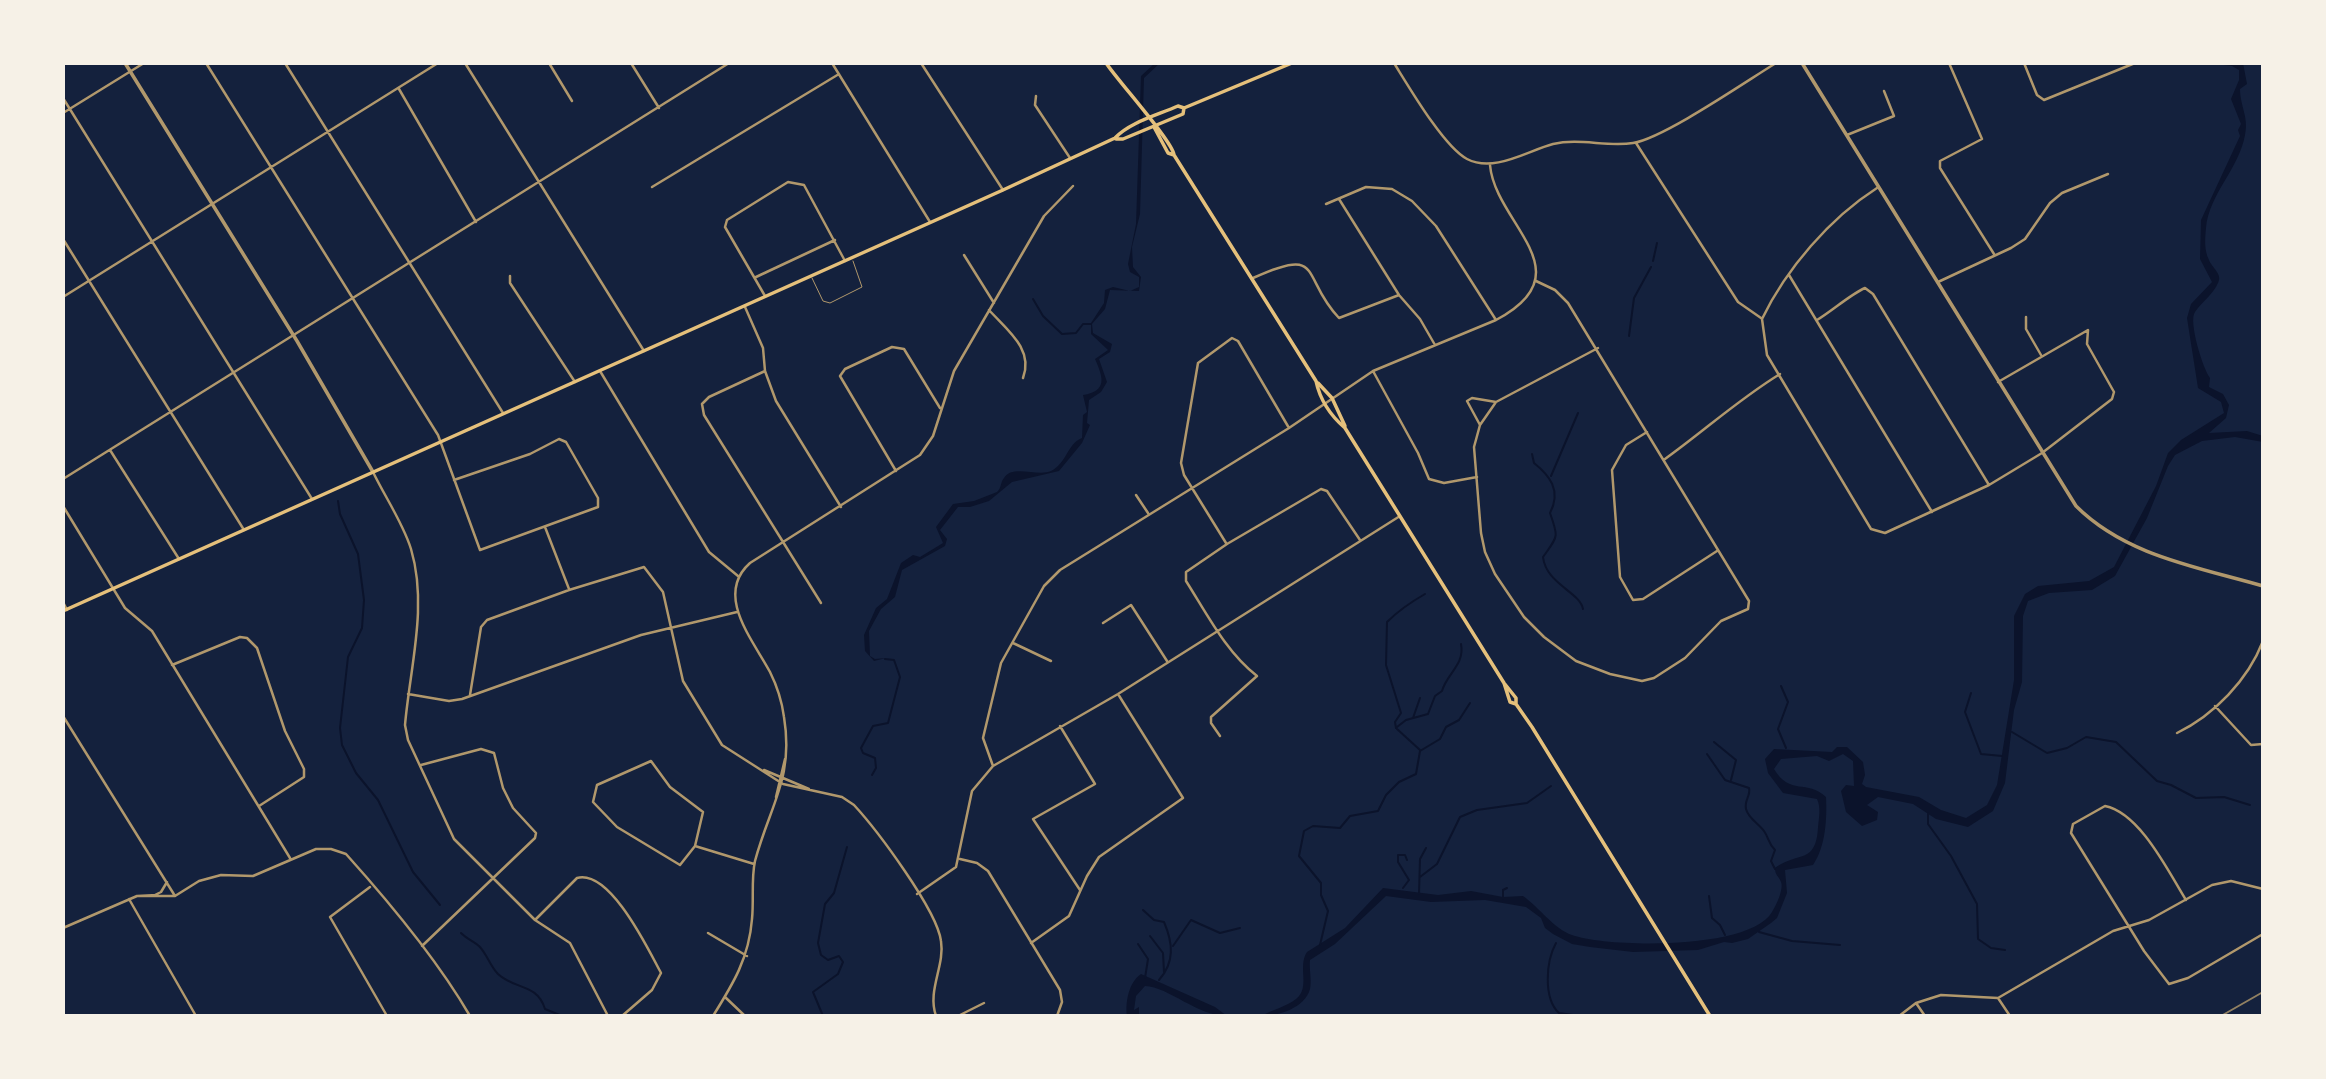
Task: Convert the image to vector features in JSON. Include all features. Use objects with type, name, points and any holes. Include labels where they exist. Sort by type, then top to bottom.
[{"type":"main road","points":[[1107,63],[1154,126],[1164,133],[1174,155],[1316,382],[1325,403],[1345,428],[1504,683],[1510,702],[1516,704],[1710,1016]]},
{"type":"main road","points":[[65,611],[1003,190],[1178,106],[1184,108],[1292,63]]},
{"type":"main road","points":[[1115,138],[1123,139],[1183,114],[1184,108]]},
{"type":"main road","points":[[1316,382],[1332,398],[1345,428]]},
{"type":"street","points":[[125,63],[294,337],[373,472],[410,546],[417,572],[419,597],[405,725],[454,839],[492,880],[535,920],[565,938],[576,951],[608,1016]]},
{"type":"street","points":[[63,113],[144,63]]},
{"type":"street","points":[[206,63],[441,442],[454,480],[480,550],[598,507],[598,498],[566,442],[559,439],[530,454],[454,480]]},
{"type":"street","points":[[285,63],[504,414]]},
{"type":"street","points":[[63,296],[438,63]]},
{"type":"street","points":[[465,63],[645,351]]},
{"type":"street","points":[[549,63],[572,101]]},
{"type":"street","points":[[631,63],[659,108]]},
{"type":"street","points":[[718,63],[721,68]]},
{"type":"street","points":[[63,479],[729,63]]},
{"type":"street","points":[[832,63],[930,222]]},
{"type":"street","points":[[921,63],[1003,190]]},
{"type":"street","points":[[1394,63],[1457,153],[1477,164],[1490,165],[1558,143],[1636,143],[1675,124],[1776,63]]},
{"type":"street","points":[[1802,63],[2076,506],[2111,534],[2152,555],[2263,586]]},
{"type":"street","points":[[1949,63],[1982,139],[1940,161],[1940,168],[1994,254]]},
{"type":"street","points":[[2024,63],[2037,95],[2044,100],[2135,63]]},
{"type":"street","points":[[652,187],[839,74]]},
{"type":"street","points":[[399,89],[476,222]]},
{"type":"street","points":[[1846,136],[1894,116],[1884,91]]},
{"type":"street","points":[[1036,96],[1035,105],[1070,159]]},
{"type":"street","points":[[63,98],[313,499]]},
{"type":"street","points":[[1636,143],[1738,302],[1762,319]]},
{"type":"street","points":[[993,766],[983,738],[995,679],[1012,642],[1044,586],[1060,570],[1191,486],[1289,428],[1373,371],[1496,320],[1514,310],[1531,292],[1536,281],[1529,242],[1496,191],[1490,165]]},
{"type":"street","points":[[1937,283],[2011,248],[2025,239],[2050,203],[2062,193],[2108,174]]},
{"type":"street","points":[[765,296],[756,276],[728,234],[727,220],[788,182],[804,185],[845,261]]},
{"type":"street","points":[[713,1016],[747,956],[752,920],[754,864],[784,782],[786,756],[787,737],[783,707],[772,675],[737,612],[734,592],[738,576],[750,563],[920,455],[928,444],[954,371],[1044,216],[1073,186]]},
{"type":"street","points":[[1326,204],[1366,187],[1392,189],[1412,201],[1436,226],[1496,320]]},
{"type":"street","points":[[1877,188],[1833,223],[1790,275],[1762,319],[1767,355],[1871,529],[1885,533],[1989,485],[2042,453],[2112,399],[2114,392],[2087,344],[2088,330],[1998,382]]},
{"type":"street","points":[[1339,199],[1399,295],[1420,319],[1435,345]]},
{"type":"street","points":[[63,239],[245,530]]},
{"type":"street","points":[[756,276],[835,240]]},
{"type":"street","points":[[964,256],[994,303]]},
{"type":"street","points":[[1253,278],[1284,265],[1296,263],[1307,268],[1339,318],[1399,295]]},
{"type":"street","points":[[1790,275],[1933,512]]},
{"type":"street","points":[[510,276],[510,283],[575,382]]},
{"type":"street","points":[[1536,281],[1555,290],[1568,303],[1598,348],[1749,601],[1748,609],[1721,621],[1685,658],[1654,678],[1642,681],[1620,677],[1576,661],[1544,637],[1524,617],[1495,574],[1485,552],[1481,533],[1474,447],[1480,425],[1496,402],[1598,348]]},
{"type":"street","points":[[1817,320],[1851,299],[1858,291],[1865,288],[1873,294],[1989,485]]},
{"type":"street","points":[[745,306],[763,348],[765,371],[776,401],[841,507]]},
{"type":"street","points":[[989,310],[1026,355],[1023,378]]},
{"type":"street","points":[[2026,317],[2026,329],[2042,356]]},
{"type":"street","points":[[1227,544],[1191,486],[1181,463],[1195,374],[1205,355],[1232,338],[1238,341],[1289,428]]},
{"type":"street","points":[[896,472],[840,376],[845,369],[892,347],[904,349],[940,408]]},
{"type":"street","points":[[600,371],[709,552],[722,566],[738,576]]},
{"type":"street","points":[[765,371],[709,397],[702,404],[704,415],[821,603]]},
{"type":"street","points":[[1373,371],[1418,453],[1429,479],[1444,483],[1478,477]]},
{"type":"street","points":[[1665,459],[1707,429],[1730,407],[1780,374]]},
{"type":"street","points":[[1480,425],[1468,408],[1469,399],[1496,402]]},
{"type":"street","points":[[1647,432],[1626,445],[1612,470],[1618,525],[1616,556],[1620,577],[1627,591],[1633,600],[1643,599],[1717,551]]},
{"type":"street","points":[[110,450],[179,559]]},
{"type":"street","points":[[1220,736],[1211,723],[1212,717],[1257,676],[1246,667],[1217,631],[1186,581],[1186,572],[1227,544],[1321,489],[1327,491],[1360,541]]},
{"type":"street","points":[[1136,495],[1148,514]]},
{"type":"street","points":[[63,506],[131,615],[152,631],[291,859]]},
{"type":"street","points":[[917,894],[949,873],[960,859],[972,791],[993,766],[1118,694],[1400,516]]},
{"type":"street","points":[[545,527],[569,590]]},
{"type":"street","points":[[470,695],[481,627],[487,620],[569,590],[644,568],[663,592],[683,681],[711,731],[722,745],[778,780],[842,797],[854,805],[911,883],[938,927],[941,938],[933,995],[936,1016]]},
{"type":"street","points":[[63,602],[65,611]]},
{"type":"street","points":[[1103,623],[1131,605],[1168,662]]},
{"type":"street","points":[[408,694],[449,701],[672,627],[737,612]]},
{"type":"street","points":[[172,666],[240,637],[247,638],[257,648],[285,732],[304,768],[304,777],[259,806]]},
{"type":"street","points":[[2177,733],[2192,726],[2241,683],[2263,641]]},
{"type":"street","points":[[1012,642],[1051,661]]},
{"type":"street","points":[[1031,943],[1065,921],[1090,869],[1106,851],[1183,798],[1118,694]]},
{"type":"street","points":[[2215,706],[2251,745],[2263,744]]},
{"type":"street","points":[[63,716],[175,895]]},
{"type":"street","points":[[1060,726],[1095,784],[1033,819],[1080,890]]},
{"type":"street","points":[[421,765],[481,749],[494,753],[508,798],[536,833],[535,838],[422,946]]},
{"type":"street","points":[[776,800],[779,775],[786,756]]},
{"type":"street","points":[[651,761],[670,787],[703,812],[695,846],[686,861],[676,864],[617,827],[600,811],[593,802],[597,785],[651,761]]},
{"type":"street","points":[[761,770],[779,775],[784,782]]},
{"type":"street","points":[[2186,900],[2140,830],[2114,808],[2105,806],[2073,824],[2071,833],[2163,980],[2169,984],[2188,978],[2263,933]]},
{"type":"street","points":[[695,846],[754,864]]},
{"type":"street","points":[[63,928],[137,896],[175,895],[209,878],[253,876],[316,849],[331,849],[346,854],[422,946],[453,987],[470,1016]]},
{"type":"street","points":[[960,859],[977,863],[988,871],[1060,989],[1062,1002],[1057,1016]]},
{"type":"street","points":[[535,920],[577,878],[584,876],[593,880],[624,909],[661,973],[652,990],[622,1016]]},
{"type":"street","points":[[1899,1016],[1916,1003],[1956,994],[1998,998],[2113,931],[2149,920],[2212,885],[2231,881],[2263,889]]},
{"type":"street","points":[[157,895],[167,882]]},
{"type":"street","points":[[371,886],[330,917],[387,1016]]},
{"type":"street","points":[[129,899],[196,1016]]},
{"type":"street","points":[[708,933],[747,956]]},
{"type":"street","points":[[725,997],[745,1016]]},
{"type":"street","points":[[1998,998],[2010,1016]]},
{"type":"street","points":[[958,1016],[984,1003]]},
{"type":"street","points":[[1916,1003],[1925,1016]]},
{"type":"lane","points":[[811,276],[823,301],[830,303],[862,287],[851,258]]},
{"type":"water","points":[[1155,63],[1160,63],[1144,78],[1140,214],[1132,247],[1133,267],[1141,277],[1139,291],[1131,291],[1139,287],[1139,277],[1130,272],[1128,264],[1136,224],[1141,76]]},
{"type":"water","points":[[2208,63],[2243,63],[2247,84],[2240,89],[2246,123],[2242,147],[2208,216],[2206,252],[2219,280],[2195,312],[2193,325],[2197,345],[2210,378],[2209,387],[2223,394],[2229,405],[2226,418],[2209,433],[2247,431],[2263,436],[2263,442],[2235,437],[2202,441],[2175,455],[2147,518],[2115,576],[2092,590],[2049,593],[2028,601],[2023,616],[2022,682],[2014,710],[2005,783],[1993,811],[1968,827],[1936,819],[1913,804],[1878,797],[1867,805],[1878,812],[1877,820],[1862,826],[1846,812],[1841,791],[1846,785],[1854,786],[1853,761],[1843,754],[1829,761],[1817,756],[1781,759],[1774,769],[1780,777],[1792,785],[1812,789],[1826,797],[1825,832],[1813,865],[1785,870],[1787,893],[1777,918],[1748,939],[1724,942],[1698,950],[1633,952],[1590,947],[1572,944],[1553,934],[1545,928],[1541,918],[1526,907],[1485,900],[1431,902],[1386,896],[1335,944],[1310,960],[1310,989],[1303,1001],[1283,1012],[1262,1016],[1296,999],[1303,989],[1303,964],[1307,952],[1345,928],[1383,888],[1438,895],[1471,891],[1503,897],[1523,896],[1565,932],[1616,942],[1678,943],[1737,933],[1759,924],[1772,912],[1781,893],[1782,885],[1775,868],[1810,852],[1817,839],[1819,816],[1817,799],[1783,793],[1768,773],[1765,759],[1774,749],[1832,752],[1837,747],[1847,747],[1863,762],[1865,775],[1862,784],[1866,787],[1919,797],[1941,810],[1966,818],[1987,805],[1997,785],[2014,680],[2014,616],[2025,594],[2038,586],[2089,581],[2114,567],[2156,486],[2168,453],[2181,440],[2224,413],[2221,402],[2198,388],[2187,318],[2191,304],[2212,282],[2200,259],[2201,220],[2240,136],[2238,130],[2241,124],[2231,99],[2239,80],[2239,70],[2232,66]]},
{"type":"water","points":[[1113,287],[1128,291],[1110,290],[1105,309],[1092,324],[1093,333],[1112,344],[1110,352],[1099,359],[1107,382],[1101,392],[1089,400],[1087,423],[1090,425],[1082,443],[1059,471],[1012,482],[989,501],[970,507],[958,507],[940,530],[947,539],[945,546],[902,570],[895,597],[881,609],[869,631],[870,656],[875,659],[886,658],[874,661],[865,651],[864,635],[876,608],[887,599],[901,563],[913,555],[920,557],[943,543],[936,527],[953,504],[974,501],[997,492],[1004,478],[1013,472],[1051,471],[1082,438],[1083,415],[1087,412],[1083,395],[1100,387],[1101,377],[1095,359],[1108,350],[1091,334],[1091,323],[1104,303],[1105,290]]},
{"type":"water","points":[[1141,974],[1215,1007],[1227,1016],[1194,1007],[1164,991],[1145,986],[1136,996],[1134,1010],[1139,1007],[1139,1016],[1127,1016],[1129,993],[1133,982]]},
{"type":"waterway","points":[[1653,261],[1657,243]]},
{"type":"waterway","points":[[1629,336],[1634,298],[1651,267]]},
{"type":"waterway","points":[[1033,299],[1043,316],[1062,334],[1076,333],[1083,324],[1091,324]]},
{"type":"waterway","points":[[1551,476],[1578,413]]},
{"type":"waterway","points":[[1532,454],[1534,463],[1549,478],[1555,497],[1550,513],[1555,537],[1543,557],[1545,566],[1556,581],[1581,603],[1583,609]]},
{"type":"waterway","points":[[338,501],[340,514],[358,554],[364,600],[362,628],[348,657],[340,728],[342,745],[356,773],[378,800],[413,872],[440,905]]},
{"type":"waterway","points":[[1396,728],[1395,722],[1401,713],[1386,665],[1387,622],[1425,594]]},
{"type":"waterway","points":[[1397,727],[1406,720],[1428,714],[1435,696],[1442,691],[1458,663],[1461,644]]},
{"type":"waterway","points":[[872,775],[876,768],[875,758],[863,753],[861,748],[873,726],[888,723],[900,677],[894,660],[885,659]]},
{"type":"waterway","points":[[1781,686],[1788,702],[1778,729],[1786,748]]},
{"type":"waterway","points":[[1971,693],[1965,712],[1981,754],[2002,756]]},
{"type":"waterway","points":[[1413,718],[1420,698]]},
{"type":"waterway","points":[[1320,945],[1328,911],[1321,895],[1321,883],[1299,856],[1304,831],[1313,826],[1340,828],[1350,816],[1378,811],[1386,795],[1399,782],[1416,774],[1420,751],[1440,739],[1446,727],[1459,720],[1470,703]]},
{"type":"waterway","points":[[1397,729],[1420,750]]},
{"type":"waterway","points":[[2012,732],[2047,753],[2067,748],[2086,737],[2116,742],[2157,781],[2196,798],[2224,797],[2250,805]]},
{"type":"waterway","points":[[1714,742],[1736,760],[1731,780]]},
{"type":"waterway","points":[[1707,754],[1725,780],[1749,788],[1746,809],[1775,850],[1771,861],[1775,869]]},
{"type":"waterway","points":[[1420,877],[1437,864],[1460,817],[1477,810],[1527,803],[1551,786]]},
{"type":"waterway","points":[[1928,813],[1928,824],[1951,856],[1977,904],[1978,939],[1991,948],[2005,950]]},
{"type":"waterway","points":[[823,1016],[813,992],[838,974],[843,962],[839,956],[828,960],[821,955],[818,943],[825,904],[834,893],[847,847]]},
{"type":"waterway","points":[[1419,894],[1420,859],[1426,848]]},
{"type":"waterway","points":[[1403,888],[1409,880],[1398,862],[1398,855],[1405,855],[1407,860]]},
{"type":"waterway","points":[[1503,899],[1503,890],[1507,888]]},
{"type":"waterway","points":[[1709,896],[1712,918],[1720,925],[1725,935]]},
{"type":"waterway","points":[[1143,910],[1154,920],[1164,922],[1169,937],[1170,959],[1159,980]]},
{"type":"waterway","points":[[1173,946],[1191,920],[1220,933],[1240,928]]},
{"type":"waterway","points":[[1759,932],[1792,941],[1840,945]]},
{"type":"waterway","points":[[461,933],[479,946],[498,974],[531,991],[537,995],[545,1009],[562,1016]]},
{"type":"waterway","points":[[1150,936],[1163,953],[1164,972]]},
{"type":"waterway","points":[[1556,943],[1548,969],[1550,998],[1559,1013],[1580,1016]]},
{"type":"waterway","points":[[1138,944],[1148,959],[1145,978]]},
{"type":"railway","points":[[2221,1016],[2263,992]]}]
